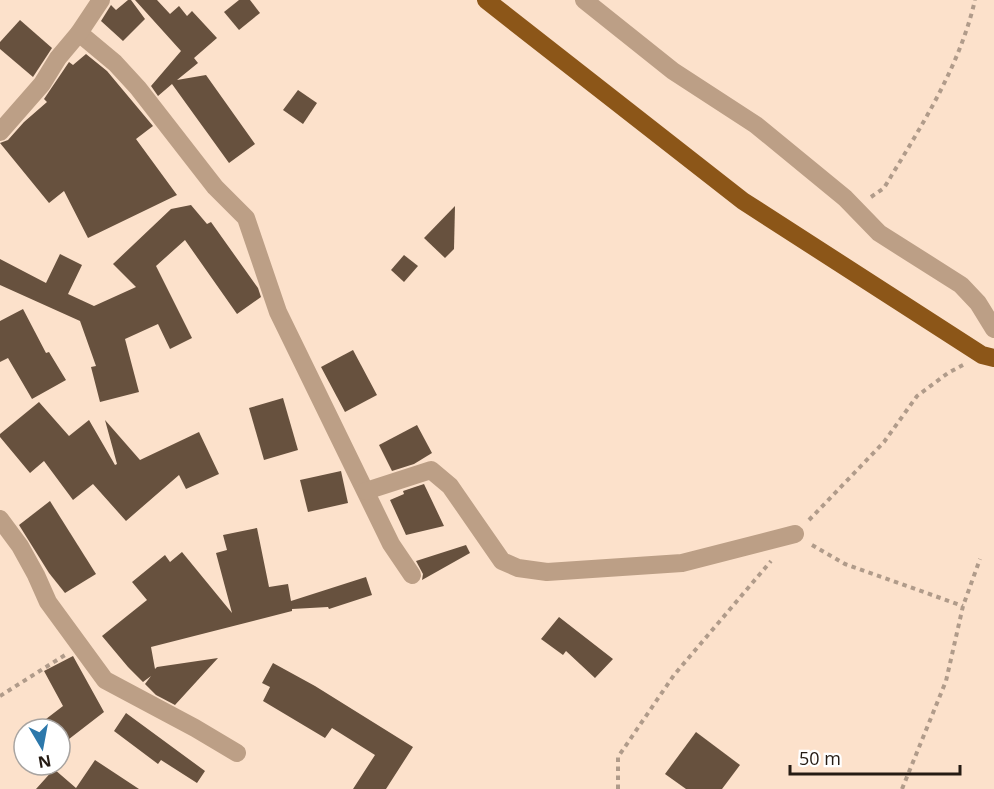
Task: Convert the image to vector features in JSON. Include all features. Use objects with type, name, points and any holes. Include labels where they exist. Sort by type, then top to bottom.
[{"type":"highway","points":[[486,0],[743,201],[988,356]]},
{"type":"street","points":[[0,132],[28,102],[101,0]]},
{"type":"street","points":[[584,0],[674,71],[756,125],[845,198],[879,233],[961,285],[978,303],[994,329]]},
{"type":"street","points":[[79,33],[116,63],[215,187],[246,218],[278,312],[391,544],[411,575]]},
{"type":"street","points":[[366,491],[431,470],[450,486],[502,561],[518,568],[547,572],[682,563],[795,534]]},
{"type":"street","points":[[0,519],[20,546],[48,602],[81,644],[105,680],[237,753]]},
{"type":"path","points":[[845,198],[865,201],[884,188],[939,96],[972,16],[975,0]]},
{"type":"path","points":[[963,606],[844,564],[795,534],[884,442],[917,396],[948,373],[988,356]]},
{"type":"path","points":[[902,789],[946,681],[963,606],[980,559]]},
{"type":"path","points":[[618,789],[618,757],[674,675],[772,561]]},
{"type":"path","points":[[0,696],[81,644]]},
{"type":"building","points":[[131,0],[145,19],[123,41],[101,21],[111,5],[116,10]]},
{"type":"building","points":[[135,0],[157,0],[170,14],[179,6],[187,16],[192,11],[217,38],[194,58],[198,63],[177,80],[206,75],[255,144],[229,163],[172,84],[158,96],[151,86],[181,51]]},
{"type":"building","points":[[239,0],[250,0],[260,13],[239,30],[224,12]]},
{"type":"building","points":[[20,20],[52,48],[33,77],[0,49],[0,42]]},
{"type":"building","points":[[86,54],[107,71],[153,126],[136,139],[177,195],[88,238],[64,191],[49,203],[0,143],[8,140],[47,102],[44,99],[69,62],[73,65]]},
{"type":"building","points":[[298,90],[317,103],[303,124],[283,110]]},
{"type":"building","points":[[191,205],[207,224],[211,222],[258,288],[261,297],[237,314],[185,240],[156,266],[192,338],[170,349],[158,324],[125,339],[139,392],[100,402],[91,367],[96,366],[80,321],[0,285],[0,259],[46,283],[60,254],[82,265],[68,294],[94,306],[136,287],[113,264],[171,209]]},
{"type":"building","points":[[455,206],[454,249],[445,258],[424,238]]},
{"type":"building","points":[[404,255],[418,266],[404,282],[391,270]]},
{"type":"building","points":[[23,309],[46,353],[49,352],[66,380],[32,399],[8,358],[0,362],[0,321]]},
{"type":"building","points":[[353,350],[377,395],[345,412],[321,367]]},
{"type":"building","points":[[283,398],[298,450],[264,460],[249,408]]},
{"type":"building","points":[[39,402],[69,436],[89,420],[115,465],[117,464],[105,420],[140,460],[199,432],[219,474],[186,489],[179,475],[126,521],[93,484],[73,500],[44,461],[30,473],[0,437],[0,434]]},
{"type":"building","points":[[417,425],[432,453],[414,464],[392,471],[379,445]]},
{"type":"building","points":[[341,471],[348,503],[308,512],[300,480]]},
{"type":"building","points":[[424,484],[444,526],[406,535],[390,500],[404,494],[403,491]]},
{"type":"building","points":[[50,501],[96,574],[65,593],[49,573],[19,525]]},
{"type":"building","points":[[257,528],[269,587],[288,584],[291,601],[366,577],[372,595],[329,609],[328,607],[292,609],[292,611],[151,647],[155,669],[218,658],[175,705],[156,695],[145,684],[151,676],[143,682],[102,636],[147,600],[132,582],[165,555],[170,562],[182,552],[232,613],[216,553],[227,550],[223,535]]},
{"type":"building","points":[[466,545],[470,553],[422,580],[423,574],[416,561]]},
{"type":"building","points":[[559,617],[613,659],[595,678],[566,651],[563,655],[541,639]]},
{"type":"building","points":[[73,656],[104,712],[72,737],[72,717],[49,717],[63,706],[44,671]]},
{"type":"building","points":[[273,663],[315,686],[413,747],[386,789],[353,789],[375,755],[332,728],[325,738],[263,701],[270,687],[262,683]]},
{"type":"building","points":[[126,713],[205,771],[197,783],[161,760],[158,764],[114,731]]},
{"type":"building","points":[[696,732],[740,765],[722,789],[686,789],[665,774]]},
{"type":"building","points":[[95,760],[139,789],[36,789],[47,777],[63,777],[76,788]]}]
